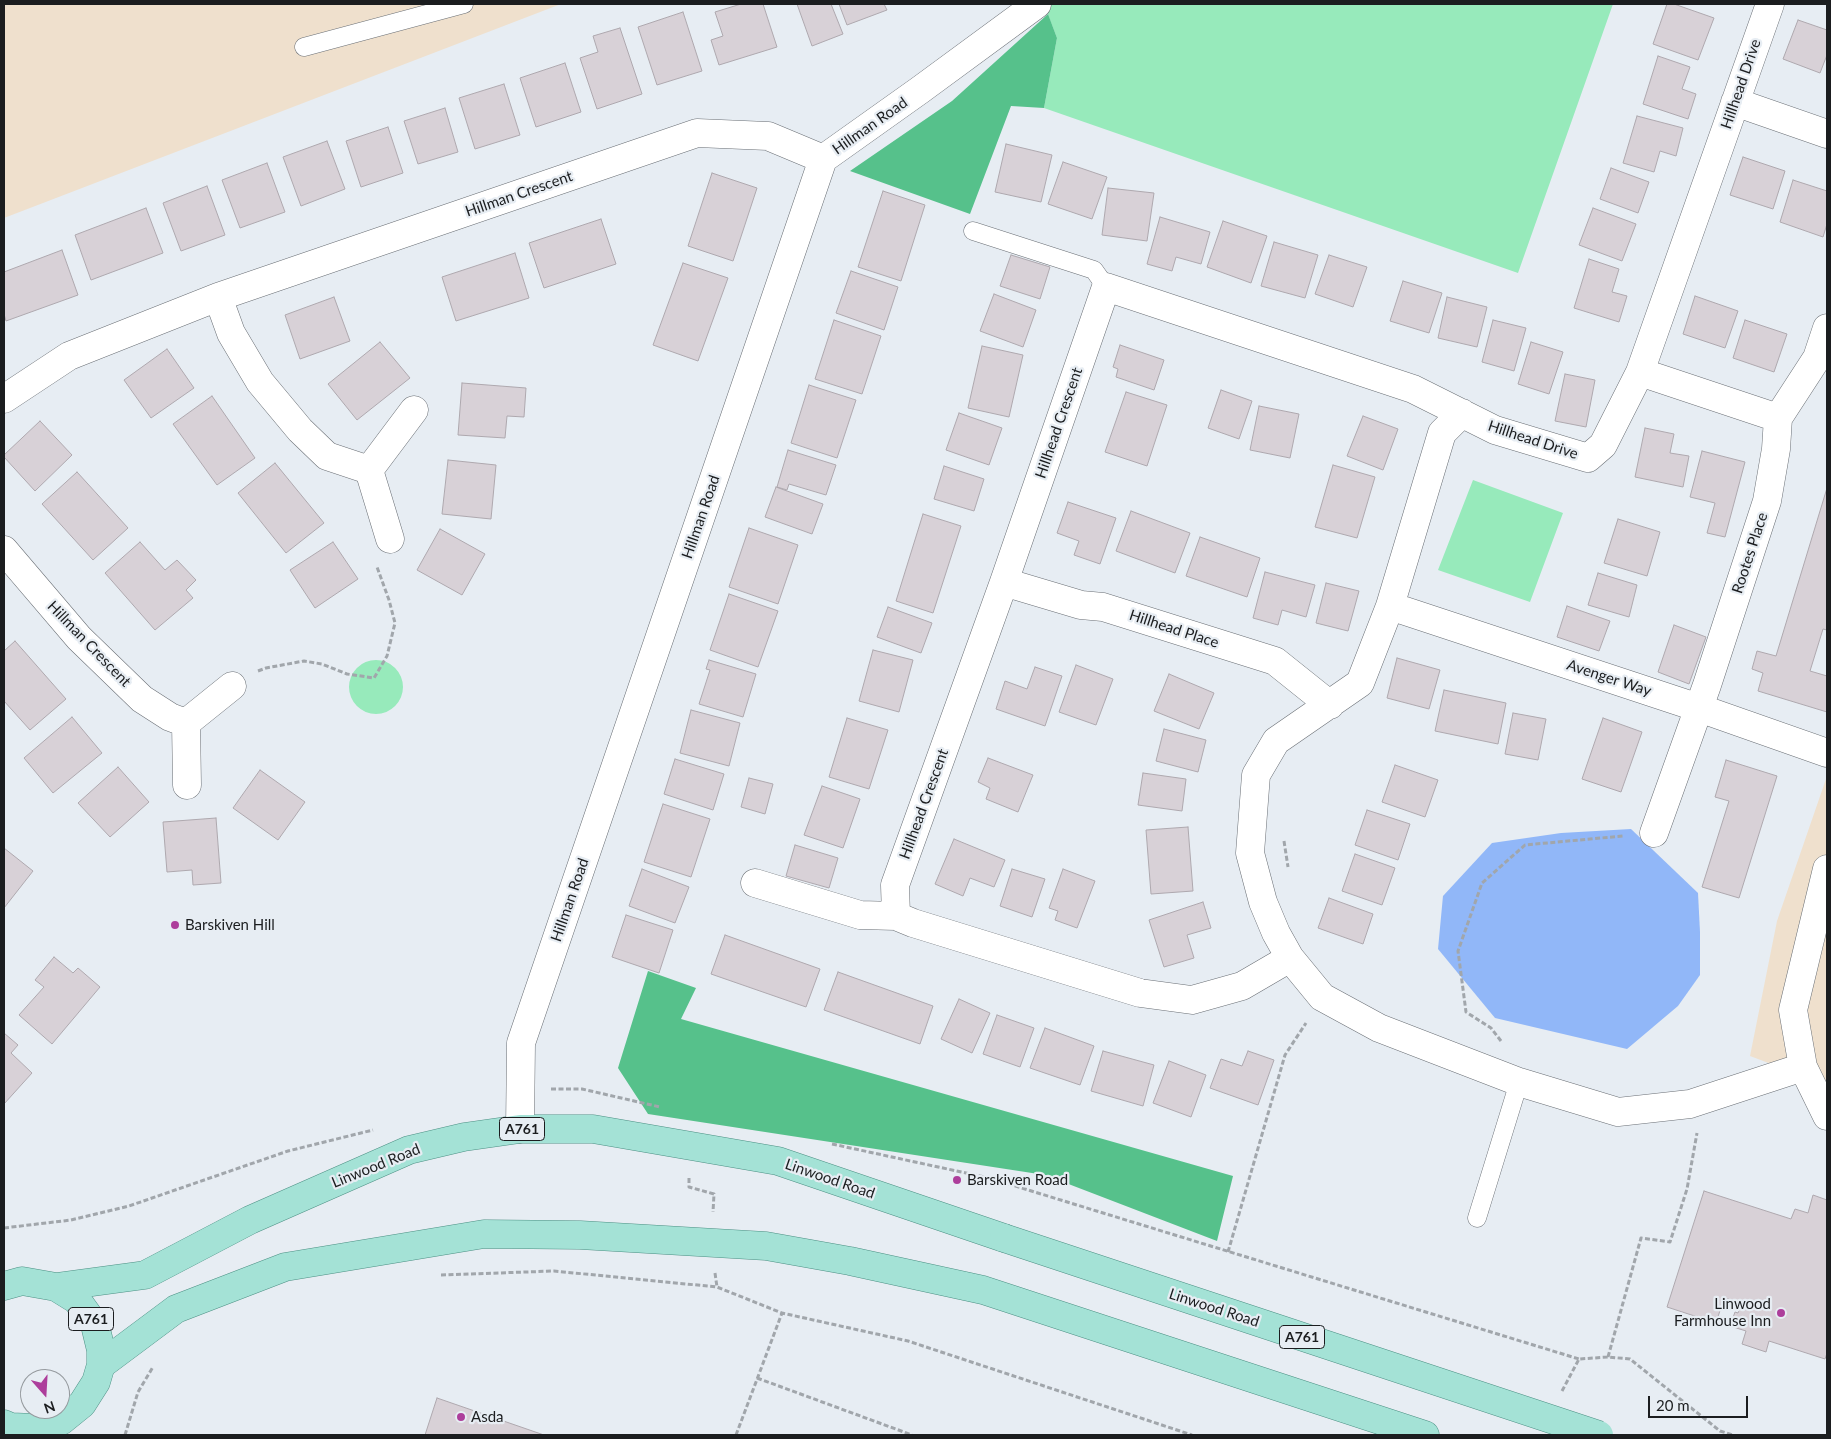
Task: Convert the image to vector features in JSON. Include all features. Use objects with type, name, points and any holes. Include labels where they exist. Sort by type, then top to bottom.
[{"type":"main road","name":"Linwood Road","points":[[56,1287],[145,1276],[250,1220],[409,1150],[464,1137],[520,1129],[593,1129],[778,1161],[1599,1435]]},
{"type":"main road","name":"A761","points":[[101,1365],[176,1309],[285,1266],[484,1234],[580,1235],[766,1246],[850,1261],[984,1290],[1425,1435]]},
{"type":"main road","name":"A761","points":[[4,1286],[22,1281],[56,1287],[78,1300],[95,1325],[101,1350],[101,1365],[96,1382],[82,1404],[61,1420],[36,1428],[11,1427],[4,1424]]},
{"type":"street","name":"Hillman Road","points":[[520,1129],[522,1043],[823,159],[1037,4]]},
{"type":"street","name":"Hillhead Drive","points":[[1462,413],[1496,430],[1588,458],[1603,446],[1640,372],[1770,4]]},
{"type":"street","points":[[1735,102],[1827,134]]},
{"type":"street","name":"Hillman Crescent","points":[[4,399],[69,356],[218,297],[696,133],[768,136],[823,159]]},
{"type":"street","points":[[1106,287],[1413,389],[1462,413],[1442,433],[1390,606],[1360,683],[1276,741],[1256,775],[1250,853],[1263,902],[1276,933],[1290,958],[1322,997],[1379,1028],[1519,1082],[1618,1112],[1690,1104],[1803,1067]]},
{"type":"street","name":"Hillhead Crescent","points":[[896,916],[895,885],[1004,582],[1106,287]]},
{"type":"street","points":[[218,297],[231,333],[260,382],[300,430],[327,456],[369,470]]},
{"type":"street","name":"Rootes Place","points":[[1654,833],[1703,696],[1767,501],[1776,449],[1778,418],[1816,358],[1827,328]]},
{"type":"street","points":[[1640,372],[1778,418]]},
{"type":"street","points":[[369,470],[414,410]]},
{"type":"street","points":[[369,470],[390,539]]},
{"type":"street","name":"Hillman Crescent","points":[[4,550],[79,638],[142,699],[170,717],[186,723]]},
{"type":"street","name":"Hillhead Place","points":[[1004,582],[1081,605],[1103,607],[1275,662],[1330,705]]},
{"type":"street","name":"Avenger Way","points":[[1390,606],[1703,696],[1827,753]]},
{"type":"street","points":[[187,785],[186,723],[232,686]]},
{"type":"street","points":[[1827,869],[1793,1010],[1803,1067],[1827,1116]]},
{"type":"street","points":[[755,882],[860,915],[896,916],[913,923],[1140,993],[1192,1000],[1242,986],[1290,958]]},
{"type":"lane","points":[[304,47],[464,4]]},
{"type":"lane","points":[[972,231],[1094,270],[1106,287]]},
{"type":"lane","points":[[1477,1218],[1519,1082]]},
{"type":"path","points":[[232,686],[248,674],[266,668],[304,661],[322,664],[347,674],[374,678],[387,656],[394,623],[389,600],[375,562],[376,546],[390,539]]},
{"type":"path","points":[[1506,1046],[1491,1028],[1466,1012],[1458,951],[1482,883],[1525,845],[1654,833]]},
{"type":"path","points":[[1284,840],[1288,868]]},
{"type":"path","points":[[1228,1252],[1285,1055],[1322,997]]},
{"type":"path","points":[[520,1088],[582,1089],[666,1108]]},
{"type":"path","points":[[1608,1357],[1641,1238],[1670,1242],[1687,1189],[1699,1118],[1698,1102]]},
{"type":"path","points":[[4,1228],[71,1220],[129,1206],[288,1151],[380,1128]]},
{"type":"path","points":[[828,1143],[989,1178],[1579,1359],[1608,1357],[1630,1359],[1720,1431],[1733,1435]]},
{"type":"path","points":[[689,1146],[689,1187],[714,1194],[710,1243],[717,1287]]},
{"type":"path","points":[[438,1275],[554,1271],[717,1287],[782,1313],[908,1341],[1192,1435]]},
{"type":"path","points":[[736,1435],[782,1313]]},
{"type":"path","points":[[1547,1418],[1579,1359]]},
{"type":"path","points":[[125,1435],[138,1392],[155,1362]]},
{"type":"path","points":[[758,1378],[912,1435]]},
{"type":"shaded area","points":[[4,4],[561,4],[4,218]]},
{"type":"shaded area","points":[[1827,776],[1827,1085],[1750,1056],[1777,921]]},
{"type":"green space","points":[[1044,4],[1613,4],[1518,273],[1044,108],[1057,38]]},
{"type":"green space","points":[[1048,14],[1057,38],[1044,108],[1011,106],[970,214],[850,171],[952,101]]},
{"type":"green space","points":[[1473,480],[1563,513],[1530,602],[1438,570]]},
{"type":"green space","points":[[376,660],[386,662],[395,668],[401,677],[403,687],[401,697],[395,706],[386,712],[376,714],[366,712],[357,706],[351,697],[349,687],[351,677],[357,668],[366,662]]},
{"type":"green space","points":[[648,971],[696,988],[681,1019],[1233,1176],[1217,1241],[1045,1175],[648,1114],[618,1068]]},
{"type":"water","points":[[1631,829],[1698,893],[1700,975],[1678,1006],[1627,1049],[1495,1018],[1438,949],[1443,896],[1492,843],[1561,833]]},
{"type":"building","points":[[741,4],[763,4],[777,47],[719,65],[711,40],[723,36],[715,12]]},
{"type":"building","points":[[797,4],[831,4],[843,34],[812,46]]},
{"type":"building","points":[[839,4],[884,4],[887,10],[847,25]]},
{"type":"building","points":[[1667,4],[1674,4],[1714,18],[1698,60],[1653,44]]},
{"type":"building","points":[[683,12],[702,71],[657,85],[638,27]]},
{"type":"building","points":[[1798,20],[1827,30],[1827,55],[1820,73],[1783,59]]},
{"type":"building","points":[[620,28],[642,94],[597,109],[580,58],[598,52],[593,36]]},
{"type":"building","points":[[1658,56],[1690,67],[1682,89],[1696,94],[1688,119],[1643,104]]},
{"type":"building","points":[[565,63],[581,112],[536,127],[520,78]]},
{"type":"building","points":[[504,84],[520,135],[475,149],[459,98]]},
{"type":"building","points":[[445,108],[458,152],[418,164],[404,121]]},
{"type":"building","points":[[1637,116],[1683,128],[1676,156],[1660,151],[1654,172],[1623,163]]},
{"type":"building","points":[[388,127],[403,173],[361,187],[346,141]]},
{"type":"building","points":[[327,141],[345,189],[301,206],[283,157]]},
{"type":"building","points":[[1006,144],[1052,155],[1041,202],[995,192]]},
{"type":"building","points":[[1743,157],[1785,171],[1773,209],[1730,195]]},
{"type":"building","points":[[1063,162],[1107,177],[1092,219],[1048,204]]},
{"type":"building","points":[[267,163],[285,212],[240,228],[222,180]]},
{"type":"building","points":[[1611,168],[1649,182],[1638,213],[1600,199]]},
{"type":"building","points":[[712,173],[757,188],[733,261],[688,246]]},
{"type":"building","points":[[1793,180],[1827,191],[1827,224],[1823,237],[1780,222]]},
{"type":"building","points":[[207,186],[225,235],[181,251],[163,203]]},
{"type":"building","points":[[1108,188],[1154,193],[1147,241],[1102,235]]},
{"type":"building","points":[[883,191],[925,205],[901,281],[858,267]]},
{"type":"building","points":[[146,208],[163,253],[91,280],[75,235]]},
{"type":"building","points":[[1593,208],[1636,224],[1622,261],[1579,245]]},
{"type":"building","points":[[1160,217],[1210,232],[1201,264],[1176,257],[1172,271],[1147,264]]},
{"type":"building","points":[[601,219],[616,264],[544,288],[529,243]]},
{"type":"building","points":[[1223,221],[1267,236],[1251,283],[1207,267]]},
{"type":"building","points":[[1274,242],[1318,255],[1305,298],[1261,286]]},
{"type":"building","points":[[62,250],[78,295],[6,321],[4,314],[4,272]]},
{"type":"building","points":[[515,253],[529,298],[456,321],[442,277]]},
{"type":"building","points":[[1011,255],[1050,267],[1040,299],[1000,286]]},
{"type":"building","points":[[1329,255],[1367,267],[1353,307],[1315,294]]},
{"type":"building","points":[[1589,259],[1619,269],[1612,292],[1627,296],[1619,322],[1574,308]]},
{"type":"building","points":[[683,263],[728,278],[698,361],[653,345]]},
{"type":"building","points":[[851,271],[898,287],[884,330],[836,313]]},
{"type":"building","points":[[1403,281],[1442,293],[1429,333],[1390,321]]},
{"type":"building","points":[[994,294],[1036,310],[1023,347],[980,331]]},
{"type":"building","points":[[1695,296],[1738,311],[1725,348],[1683,334]]},
{"type":"building","points":[[334,297],[350,341],[300,359],[285,315]]},
{"type":"building","points":[[1447,297],[1487,307],[1477,347],[1438,338]]},
{"type":"building","points":[[834,320],[881,336],[862,394],[815,379]]},
{"type":"building","points":[[1493,320],[1526,328],[1514,371],[1482,362]]},
{"type":"building","points":[[1745,320],[1787,334],[1774,372],[1733,358]]},
{"type":"building","points":[[380,342],[410,378],[357,420],[328,384]]},
{"type":"building","points":[[1531,342],[1563,352],[1549,394],[1518,384]]},
{"type":"building","points":[[1120,345],[1164,360],[1154,390],[1116,377],[1118,369],[1113,367]]},
{"type":"building","points":[[982,346],[1023,355],[1009,417],[968,408]]},
{"type":"building","points":[[167,349],[194,388],[151,418],[124,380]]},
{"type":"building","points":[[1565,374],[1595,380],[1586,427],[1555,421]]},
{"type":"building","points":[[462,383],[526,388],[524,417],[507,416],[505,438],[458,435]]},
{"type":"building","points":[[809,385],[856,400],[837,458],[791,443]]},
{"type":"building","points":[[1221,390],[1252,401],[1239,439],[1208,428]]},
{"type":"building","points":[[1126,392],[1167,405],[1147,466],[1105,452]]},
{"type":"building","points":[[212,396],[255,458],[217,485],[173,424]]},
{"type":"building","points":[[1259,406],[1299,414],[1290,458],[1250,450]]},
{"type":"building","points":[[959,413],[1002,428],[989,465],[946,450]]},
{"type":"building","points":[[1363,416],[1398,429],[1383,470],[1347,456]]},
{"type":"building","points":[[40,421],[72,455],[35,491],[4,455]]},
{"type":"building","points":[[1645,428],[1674,434],[1670,453],[1689,456],[1683,487],[1635,477]]},
{"type":"building","points":[[788,450],[836,465],[826,495],[789,484],[787,490],[777,487]]},
{"type":"building","points":[[1702,451],[1745,462],[1725,537],[1707,533],[1715,503],[1690,497]]},
{"type":"building","points":[[448,460],[496,465],[491,519],[442,514]]},
{"type":"building","points":[[275,463],[324,523],[286,553],[238,493]]},
{"type":"building","points":[[1333,465],[1375,477],[1357,538],[1315,527]]},
{"type":"building","points":[[944,466],[984,479],[974,511],[934,499]]},
{"type":"building","points":[[77,472],[128,528],[93,560],[42,504]]},
{"type":"building","points":[[776,487],[823,504],[812,534],[765,517]]},
{"type":"building","points":[[1827,488],[1827,630],[1823,629],[1810,671],[1827,676],[1827,712],[1758,691],[1763,673],[1752,669],[1757,651],[1776,656]]},
{"type":"building","points":[[1068,502],[1116,518],[1100,564],[1074,555],[1079,541],[1057,533]]},
{"type":"building","points":[[1131,511],[1190,533],[1175,573],[1116,551]]},
{"type":"building","points":[[923,514],[961,526],[933,613],[896,601]]},
{"type":"building","points":[[1618,519],[1660,532],[1647,576],[1604,563]]},
{"type":"building","points":[[749,528],[798,545],[778,604],[729,587]]},
{"type":"building","points":[[440,529],[485,554],[462,595],[417,570]]},
{"type":"building","points":[[1200,537],[1260,558],[1247,597],[1186,576]]},
{"type":"building","points":[[140,542],[165,570],[177,560],[196,580],[186,590],[193,598],[155,630],[105,573]]},
{"type":"building","points":[[333,542],[358,579],[315,608],[290,570]]},
{"type":"building","points":[[1265,572],[1315,585],[1306,617],[1282,610],[1278,625],[1253,618]]},
{"type":"building","points":[[1598,573],[1637,585],[1629,617],[1588,605]]},
{"type":"building","points":[[1326,583],[1359,591],[1348,631],[1316,623]]},
{"type":"building","points":[[729,594],[778,611],[758,667],[710,650]]},
{"type":"building","points":[[1567,606],[1610,621],[1599,651],[1557,637]]},
{"type":"building","points":[[888,607],[932,623],[921,653],[877,637]]},
{"type":"building","points":[[1674,625],[1706,637],[1689,684],[1658,672]]},
{"type":"building","points":[[15,641],[66,699],[30,730],[4,701],[4,651]]},
{"type":"building","points":[[873,650],[913,660],[899,712],[859,701]]},
{"type":"building","points":[[1397,658],[1440,670],[1429,709],[1387,698]]},
{"type":"building","points":[[709,660],[756,674],[743,717],[699,704],[710,670],[706,669]]},
{"type":"building","points":[[1076,665],[1113,679],[1096,725],[1059,712]]},
{"type":"building","points":[[1035,667],[1062,676],[1045,726],[996,709],[1005,681],[1027,689]]},
{"type":"building","points":[[1169,674],[1214,693],[1199,729],[1154,711]]},
{"type":"building","points":[[1444,690],[1506,703],[1498,744],[1435,731]]},
{"type":"building","points":[[691,710],[740,723],[729,766],[680,753]]},
{"type":"building","points":[[1513,713],[1546,719],[1538,760],[1505,754]]},
{"type":"building","points":[[72,717],[102,753],[53,793],[24,758]]},
{"type":"building","points":[[847,718],[888,730],[869,789],[829,777]]},
{"type":"building","points":[[1603,718],[1642,732],[1621,792],[1582,779]]},
{"type":"building","points":[[1164,729],[1206,740],[1198,772],[1156,761]]},
{"type":"building","points":[[988,758],[1033,775],[1018,812],[986,799],[990,788],[978,782]]},
{"type":"building","points":[[675,759],[724,774],[713,810],[664,794]]},
{"type":"building","points":[[1726,760],[1777,776],[1739,898],[1702,887],[1729,801],[1715,797]]},
{"type":"building","points":[[1395,765],[1438,780],[1425,817],[1382,802]]},
{"type":"building","points":[[118,767],[149,802],[110,837],[78,803]]},
{"type":"building","points":[[260,770],[305,802],[278,840],[233,808]]},
{"type":"building","points":[[1143,773],[1186,779],[1182,811],[1138,805]]},
{"type":"building","points":[[749,778],[773,784],[765,814],[741,807]]},
{"type":"building","points":[[822,786],[860,799],[843,848],[804,835]]},
{"type":"building","points":[[663,804],[710,819],[691,877],[644,862]]},
{"type":"building","points":[[1367,810],[1410,824],[1398,860],[1355,845]]},
{"type":"building","points":[[216,818],[221,883],[193,885],[192,870],[167,872],[163,822]]},
{"type":"building","points":[[1188,827],[1193,891],[1151,894],[1146,830]]},
{"type":"building","points":[[954,839],[1005,860],[994,887],[970,878],[963,896],[935,884]]},
{"type":"building","points":[[795,845],[838,858],[829,888],[786,876]]},
{"type":"building","points":[[4,848],[33,871],[4,908]]},
{"type":"building","points":[[1355,854],[1395,868],[1382,905],[1342,891]]},
{"type":"building","points":[[642,869],[689,887],[675,923],[629,906]]},
{"type":"building","points":[[1012,869],[1045,879],[1032,917],[1000,906]]},
{"type":"building","points":[[1063,869],[1095,881],[1077,928],[1055,920],[1058,911],[1049,908]]},
{"type":"building","points":[[1329,898],[1373,914],[1363,944],[1318,928]]},
{"type":"building","points":[[1203,902],[1211,928],[1187,935],[1194,958],[1164,967],[1149,920]]},
{"type":"building","points":[[626,915],[673,930],[659,973],[612,957]]},
{"type":"building","points":[[725,935],[820,969],[806,1007],[711,974]]},
{"type":"building","points":[[54,957],[73,973],[78,968],[100,987],[52,1044],[19,1015],[44,987],[35,980]]},
{"type":"building","points":[[838,972],[933,1006],[920,1044],[824,1010]]},
{"type":"building","points":[[959,999],[990,1013],[972,1053],[941,1039]]},
{"type":"building","points":[[997,1015],[1034,1028],[1020,1067],[983,1054]]},
{"type":"building","points":[[1045,1028],[1094,1046],[1080,1085],[1030,1068]]},
{"type":"building","points":[[4,1033],[18,1045],[11,1053],[32,1073],[4,1104]]},
{"type":"building","points":[[1103,1051],[1154,1065],[1143,1106],[1091,1091]]},
{"type":"building","points":[[1248,1051],[1274,1060],[1258,1105],[1210,1088],[1221,1059],[1242,1066]]},
{"type":"building","points":[[1169,1061],[1206,1075],[1191,1117],[1153,1103]]},
{"type":"building","points":[[1704,1191],[1791,1219],[1795,1209],[1808,1213],[1813,1195],[1827,1200],[1827,1353],[1825,1359],[1769,1341],[1766,1352],[1742,1344],[1746,1331],[1730,1326],[1735,1312],[1738,1313],[1742,1303],[1724,1298],[1716,1323],[1667,1307]]},
{"type":"building","name":"Asda","points":[[437,1398],[544,1435],[425,1435]]},
{"type":"place","name":"Barskiven Hill","points":[[175,925]]},
{"type":"place","name":"Barskiven Road","points":[[957,1180]]},
{"type":"place","name":"Linwood Farmhouse Inn","points":[[1781,1313]]},
{"type":"place","name":"Asda","points":[[461,1417]]}]
